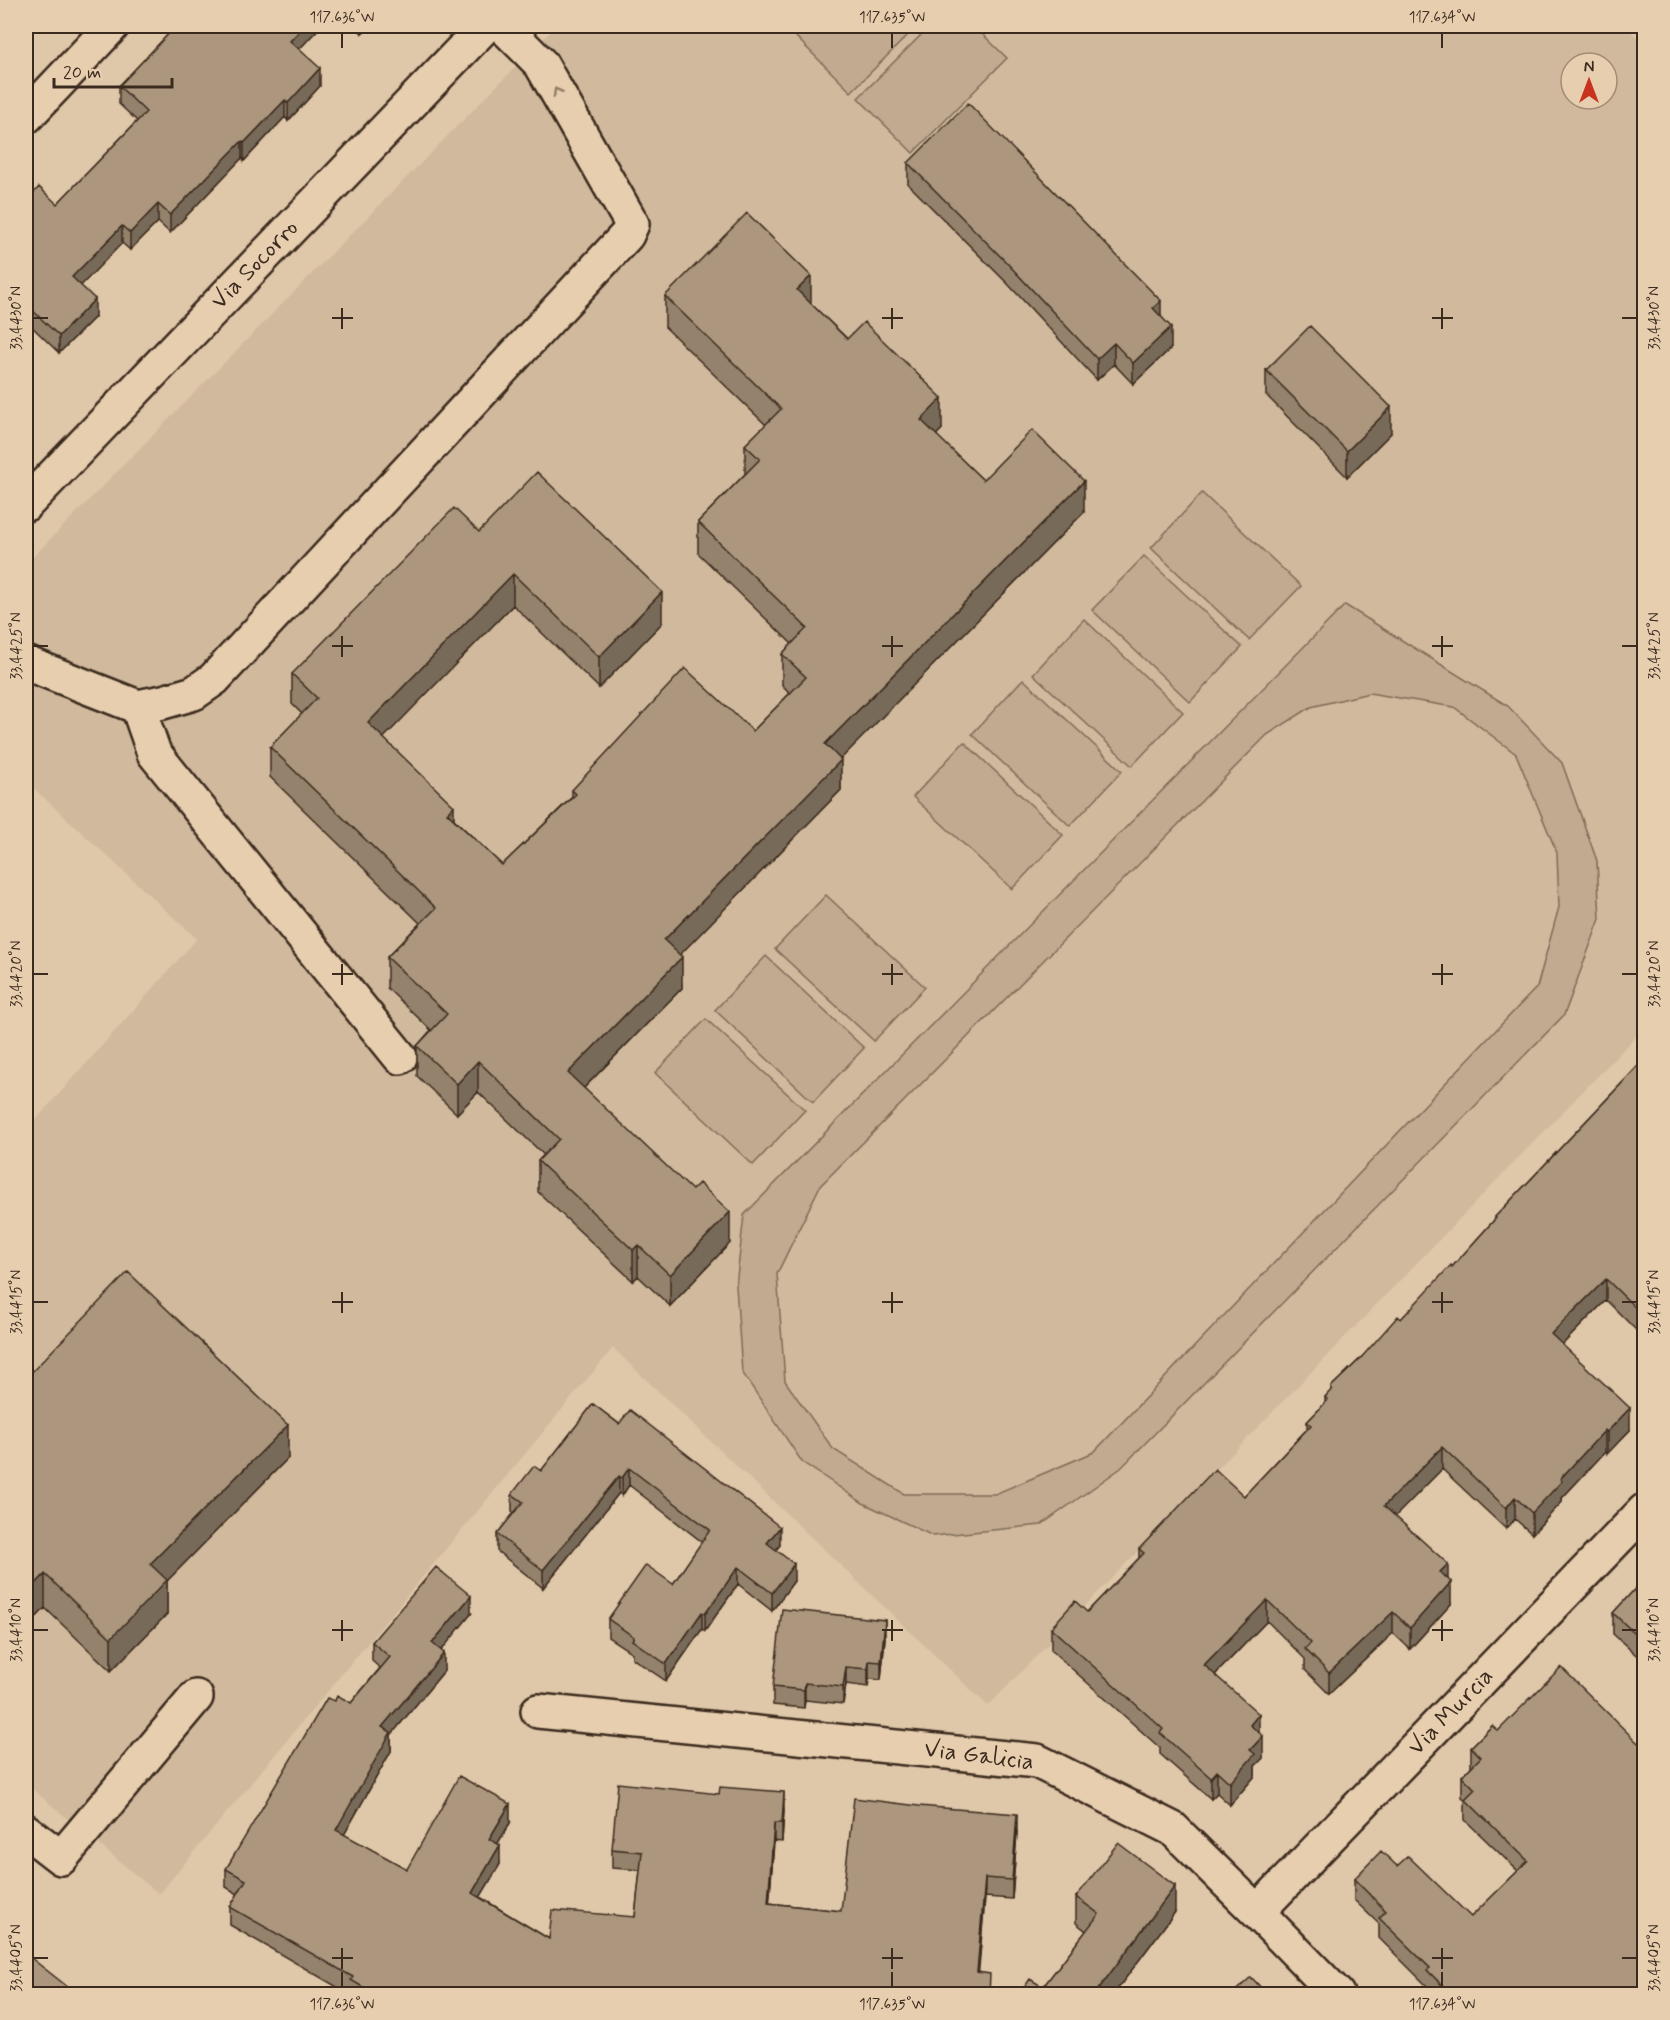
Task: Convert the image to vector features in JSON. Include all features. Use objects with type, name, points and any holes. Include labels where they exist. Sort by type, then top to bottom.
[{"type":"street","points":[[26,117],[112,26]]},
{"type":"street","name":"Via Socorro","points":[[26,504],[485,26]]},
{"type":"street","points":[[26,663],[138,707],[194,693],[214,680],[627,235],[632,224],[541,63],[503,26]]},
{"type":"street","points":[[138,707],[154,753],[400,1057]]},
{"type":"street","name":"Via Murcia","points":[[1257,1912],[1644,1511]]},
{"type":"street","points":[[26,1831],[61,1858],[195,1697]]},
{"type":"street","name":"Via Galicia","points":[[538,1711],[1038,1761],[1173,1829],[1337,1995]]},
{"type":"shaded area","points":[[556,26],[1625,26],[1644,44],[1644,1028],[988,1706],[613,1348],[159,1894],[26,1784],[26,1131],[197,939],[26,781],[26,564]]},
{"type":"shaded area","points":[[807,26],[917,26],[851,92],[796,37]]},
{"type":"shaded area","points":[[930,26],[974,26],[1007,58],[913,153],[858,98]]},
{"type":"shaded area","points":[[1202,493],[1301,586],[1249,640],[1151,548]]},
{"type":"shaded area","points":[[1144,556],[1242,647],[1190,702],[1092,610]]},
{"type":"shaded area","points":[[1345,605],[1508,706],[1562,763],[1597,861],[1600,919],[1564,1015],[1121,1468],[1041,1525],[933,1536],[863,1503],[802,1462],[742,1372],[736,1286],[744,1215]],"holes":[[[1369,693],[1454,707],[1516,754],[1557,853],[1559,907],[1537,987],[1094,1452],[995,1494],[904,1494],[833,1449],[785,1381],[777,1274],[820,1186],[1267,735],[1311,707]]]},
{"type":"shaded area","points":[[1084,619],[1183,712],[1132,766],[1033,674]]},
{"type":"shaded area","points":[[1023,679],[1122,771],[1070,826],[972,734]]},
{"type":"shaded area","points":[[964,742],[1063,835],[1012,889],[913,797]]},
{"type":"shaded area","points":[[826,895],[925,987],[874,1041],[775,949]]},
{"type":"shaded area","points":[[766,956],[864,1048],[813,1102],[715,1010]]},
{"type":"shaded area","points":[[706,1019],[805,1110],[753,1165],[655,1073]]},
{"type":"building","points":[[176,26],[304,26],[290,41],[320,68],[288,103],[285,100],[170,215],[158,204],[130,233],[122,226],[72,277],[95,299],[59,336],[26,304],[26,201],[39,187],[57,204],[146,112],[119,86]]},
{"type":"building","points":[[968,103],[1161,301],[1153,308],[1171,327],[1133,363],[1114,343],[1097,359],[1007,263],[908,163]]},
{"type":"building","points":[[747,213],[811,276],[797,290],[847,339],[864,322],[942,398],[921,420],[983,480],[1032,430],[1084,481],[825,744],[841,760],[664,940],[682,957],[568,1073],[692,1190],[699,1183],[730,1212],[670,1275],[638,1245],[633,1250],[538,1161],[559,1139],[478,1061],[457,1084],[417,1046],[447,1014],[387,957],[436,908],[270,747],[317,698],[292,674],[454,508],[479,532],[537,472],[662,592],[599,657],[513,574],[368,723],[454,806],[447,813],[502,865],[576,794],[572,790],[685,668],[753,731],[806,677],[782,654],[807,628],[698,522],[760,459],[745,445],[781,409],[665,296]]},
{"type":"building","points":[[1310,326],[1391,407],[1347,451],[1266,370]]},
{"type":"building","points":[[1644,1060],[1644,1316],[1606,1279],[1551,1334],[1630,1408],[1607,1432],[1605,1430],[1532,1513],[1515,1497],[1506,1508],[1442,1447],[1384,1506],[1448,1564],[1440,1572],[1451,1582],[1410,1628],[1393,1612],[1329,1673],[1305,1649],[1311,1643],[1267,1600],[1204,1665],[1259,1714],[1250,1725],[1263,1736],[1250,1750],[1255,1754],[1230,1783],[1217,1771],[1211,1778],[1160,1733],[1163,1729],[1051,1628],[1075,1601],[1087,1612],[1144,1553],[1139,1549],[1215,1469],[1244,1496],[1311,1425],[1307,1422],[1328,1400],[1325,1397],[1332,1389],[1331,1387],[1360,1359],[1398,1316],[1401,1319],[1451,1265],[1452,1267],[1495,1217]]},
{"type":"building","points":[[128,1272],[288,1425],[150,1564],[167,1580],[111,1638],[45,1574],[26,1594],[26,1378]]},
{"type":"building","points":[[593,1404],[619,1424],[630,1410],[780,1527],[767,1543],[794,1564],[772,1593],[738,1567],[705,1614],[702,1612],[666,1664],[632,1640],[634,1637],[608,1619],[646,1565],[673,1584],[710,1530],[629,1468],[622,1478],[619,1476],[543,1570],[497,1534],[523,1502],[512,1494],[534,1466],[541,1471]]},
{"type":"building","points":[[436,1567],[471,1596],[432,1643],[444,1653],[382,1727],[391,1732],[336,1830],[407,1869],[459,1776],[510,1804],[489,1839],[500,1845],[472,1893],[549,1939],[552,1910],[635,1917],[642,1852],[612,1849],[618,1783],[719,1794],[720,1787],[784,1792],[782,1823],[774,1823],[768,1903],[841,1911],[854,1798],[1017,1814],[1012,1880],[985,1878],[977,1972],[990,1974],[989,1995],[376,1995],[351,1980],[353,1977],[230,1907],[246,1880],[226,1869],[327,1698],[335,1701],[337,1695],[351,1703],[390,1657],[372,1642]]},
{"type":"building","points":[[1644,1579],[1644,1642],[1613,1613]]},
{"type":"building","points":[[782,1609],[885,1620],[881,1662],[869,1661],[868,1669],[846,1667],[843,1687],[805,1683],[804,1690],[773,1687]]},
{"type":"building","points":[[1561,1667],[1638,1743],[1644,1736],[1644,1995],[1452,1995],[1427,1970],[1430,1968],[1379,1918],[1386,1911],[1354,1879],[1381,1851],[1397,1866],[1408,1856],[1471,1917],[1528,1861],[1465,1799],[1475,1789],[1462,1776],[1481,1757],[1471,1747],[1492,1726],[1498,1731]]},
{"type":"building","points":[[1118,1843],[1175,1886],[1094,1995],[1019,1995],[1030,1979],[1043,1987],[1099,1914],[1076,1897]]},
{"type":"building","points":[[26,1954],[78,1995],[26,1995]]},
{"type":"building","points":[[1251,1977],[1268,1995],[1231,1995]]}]
